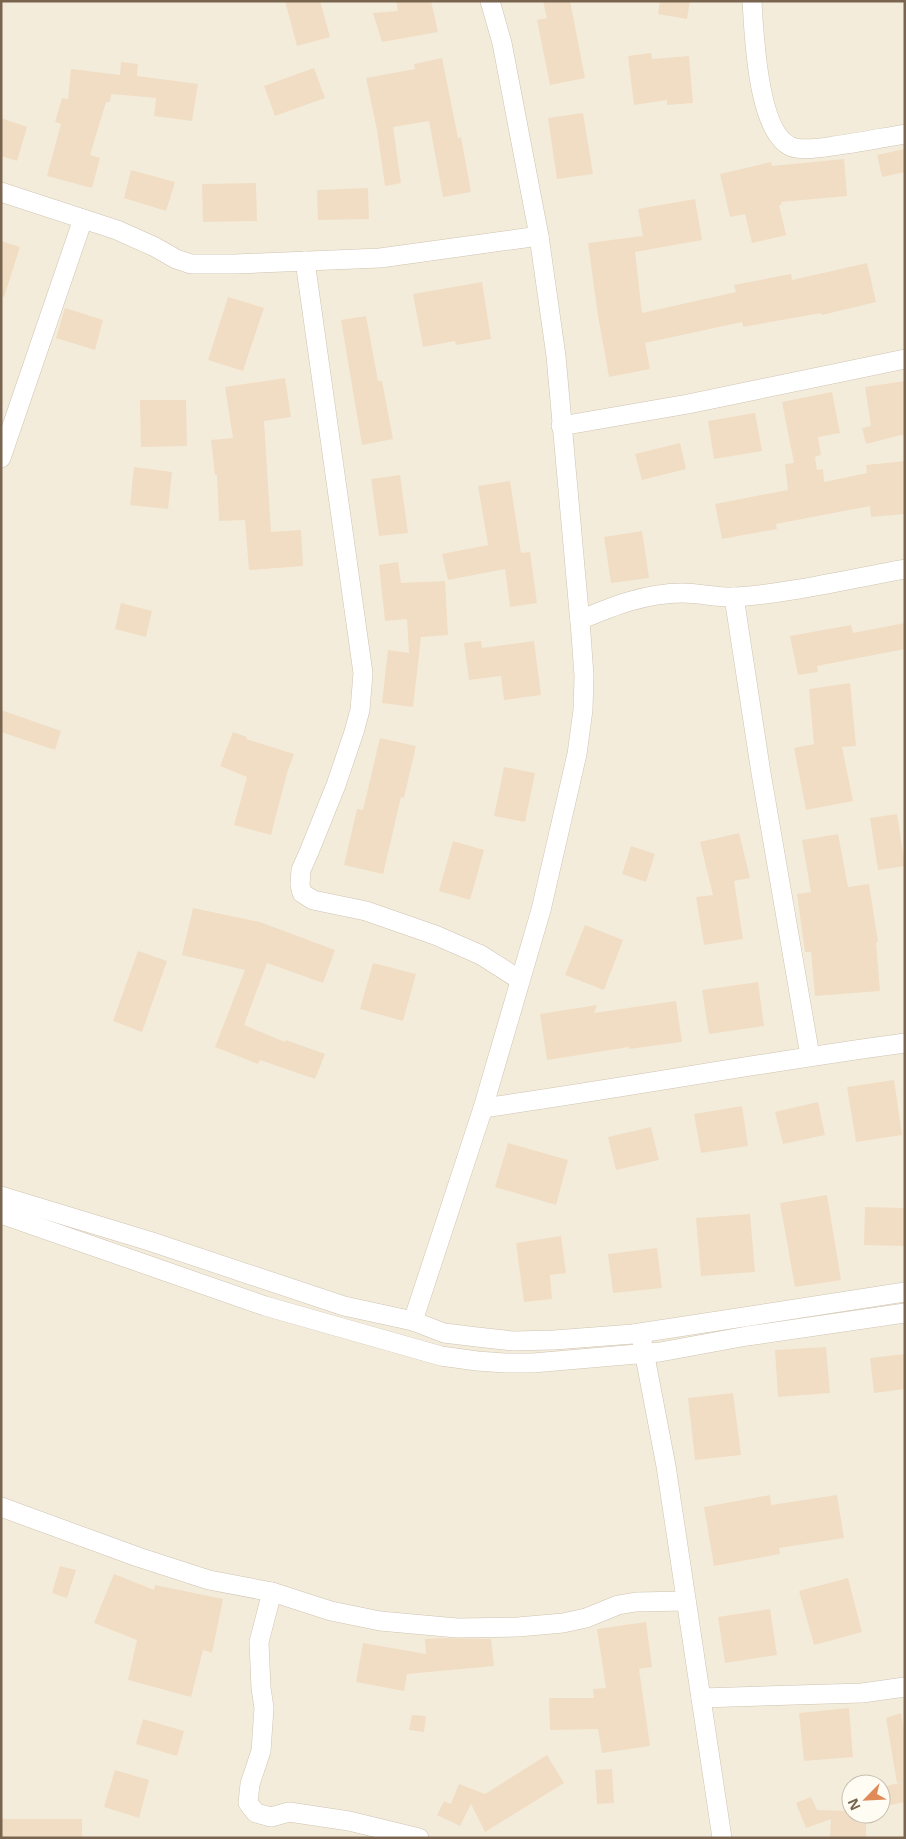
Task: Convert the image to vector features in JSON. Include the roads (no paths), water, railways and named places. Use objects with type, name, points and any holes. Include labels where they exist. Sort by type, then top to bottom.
[{"type":"street","points":[[413,1320],[483,1108],[541,910],[578,754],[583,710],[584,676],[580,620],[556,356],[539,236],[502,43],[490,1]]},
{"type":"street","points":[[752,1],[755,48],[762,97],[769,117],[783,142],[794,148],[812,149],[905,134]]},
{"type":"street","points":[[1,192],[117,230],[155,247],[176,259],[191,264],[380,258],[539,236]]},
{"type":"street","points":[[1,458],[83,220]]},
{"type":"street","points":[[306,261],[363,673],[360,710],[354,732],[336,785],[300,870],[302,893],[312,900],[366,911],[436,935],[481,955],[520,980]]},
{"type":"street","points":[[562,426],[688,404],[905,359]]},
{"type":"street","points":[[580,620],[619,603],[650,596],[682,593],[734,597],[794,589],[905,569]]},
{"type":"street","points":[[734,597],[761,773],[810,1056]]},
{"type":"street","points":[[483,1108],[627,1087],[810,1056],[905,1043]]},
{"type":"street","points":[[1,1196],[344,1306],[413,1320],[444,1333],[513,1341],[554,1340],[640,1332],[905,1292]]},
{"type":"street","points":[[1,1214],[265,1306],[441,1356],[504,1363],[533,1363],[660,1352],[757,1334],[905,1313]]},
{"type":"street","points":[[640,1332],[666,1466],[722,1838]]},
{"type":"street","points":[[1,1508],[209,1580],[272,1592],[331,1611],[370,1619],[457,1628],[518,1626],[586,1618],[618,1605],[636,1602],[686,1601]]},
{"type":"street","points":[[272,1592],[260,1642],[261,1688],[264,1708],[261,1751],[250,1784],[248,1803],[256,1813],[271,1816],[289,1812],[349,1821],[419,1838]]},
{"type":"street","points":[[701,1698],[862,1693],[905,1686]]}]
